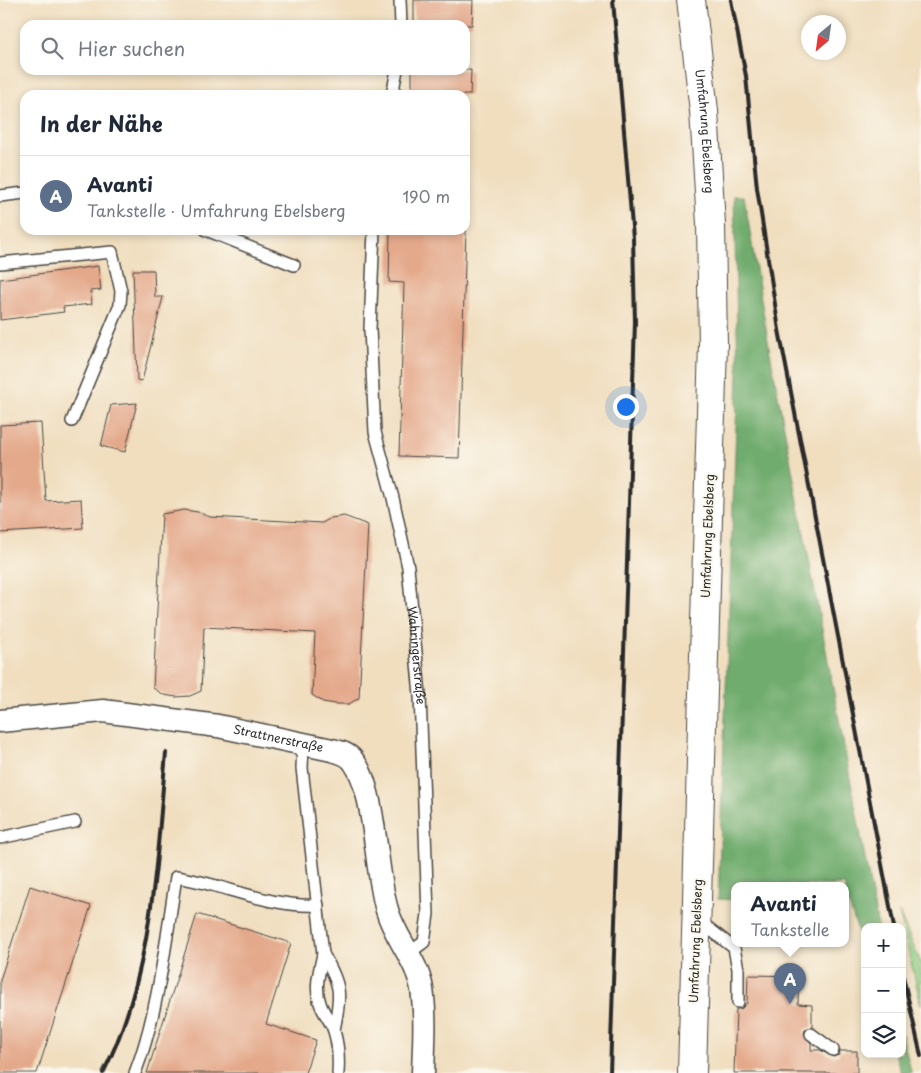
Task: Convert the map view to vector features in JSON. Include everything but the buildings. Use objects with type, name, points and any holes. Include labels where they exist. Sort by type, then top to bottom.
[{"type":"main road","name":"Umfahrung Ebelsberg","points":[[691,0],[704,111],[711,224],[713,344],[692,1073]]},
{"type":"street","name":"Strattnerstraße","points":[[0,721],[103,711],[218,726],[344,753],[354,760],[359,769],[370,808],[380,880],[387,911],[409,953]]},
{"type":"street","points":[[409,953],[422,988],[424,1018],[423,1073]]},
{"type":"lane","points":[[400,0],[401,20]]},
{"type":"lane","points":[[393,90],[396,75]]},
{"type":"lane","points":[[0,196],[20,194]]},
{"type":"lane","points":[[219,235],[294,265]]},
{"type":"lane","name":"Wahringerstraße","points":[[374,235],[370,329],[375,432],[393,498],[408,567],[420,695],[428,914],[424,942],[409,953]]},
{"type":"lane","points":[[0,263],[112,252],[121,291],[120,305],[72,421]]},
{"type":"lane","points":[[303,744],[302,768],[323,954],[318,978],[318,993],[320,1003],[334,1030],[339,1060],[338,1073]]},
{"type":"lane","points":[[0,838],[75,822]]},
{"type":"lane","points":[[135,1073],[142,1057],[162,967],[176,877],[196,880],[288,905],[318,905]]},
{"type":"lane","points":[[696,919],[731,946]]},
{"type":"lane","points":[[733,947],[738,969],[738,1002]]},
{"type":"lane","points":[[323,954],[335,975],[340,990],[340,1002],[334,1030]]},
{"type":"lane","points":[[811,1034],[833,1050]]},
{"type":"green space","points":[[734,196],[744,196],[769,347],[877,923],[861,923],[861,942],[849,904],[849,882],[731,882],[731,900],[718,899],[738,374]]},
{"type":"green space","points":[[906,928],[921,963],[921,1005],[906,942]]},
{"type":"green space","points":[[906,1050],[911,1073],[901,1073],[896,1058],[906,1058]]},
{"type":"railway","points":[[610,1073],[635,322],[633,238],[613,0]]},
{"type":"railway","points":[[731,0],[746,76],[757,188],[779,330],[893,923]]},
{"type":"railway","points":[[103,1073],[120,1036],[133,997],[150,917],[166,753]]},
{"type":"railway","points":[[906,990],[921,1056]]},
{"type":"place","name":"Avanti","points":[[790,1004]]}]
